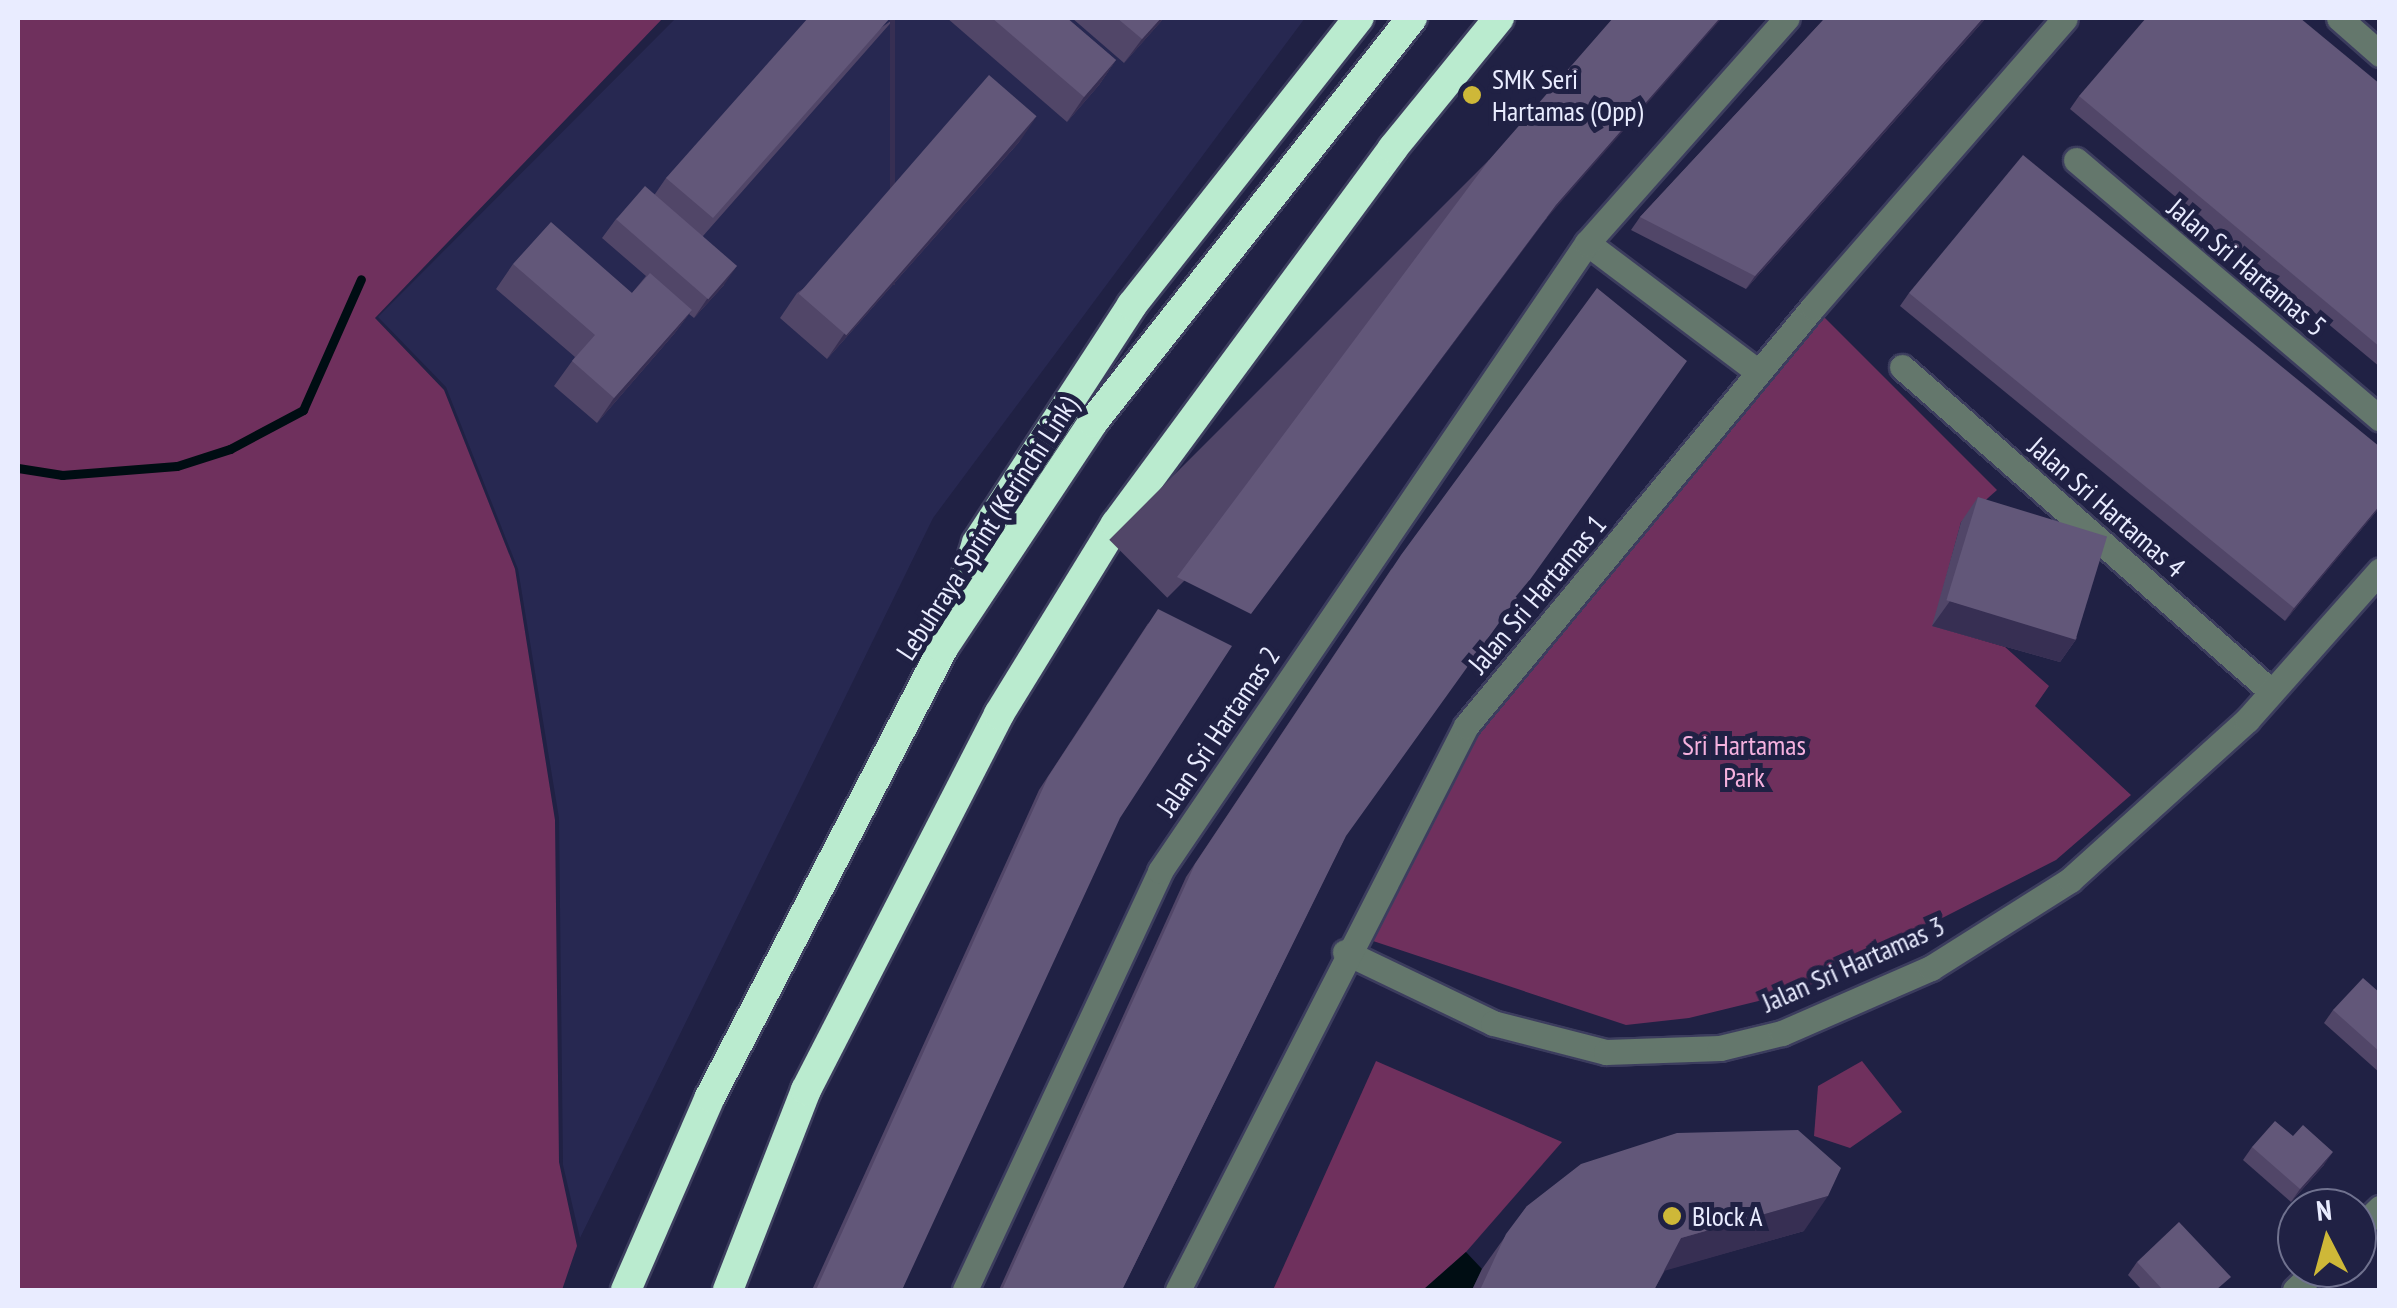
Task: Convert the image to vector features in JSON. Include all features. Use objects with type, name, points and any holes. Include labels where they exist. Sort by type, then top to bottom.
[{"type":"highway","name":"Lebuhraya Sprint (Kerinchi Link)","points":[[626,1290],[710,1098],[942,648],[1093,422],[1412,18]]},
{"type":"highway","points":[[728,1290],[806,1090],[999,714],[1116,524],[1393,148],[1498,18]]},
{"type":"highway","points":[[942,648],[977,543],[1132,305],[1353,23]]},
{"type":"street","name":"Jalan Sri Hartamas 2","points":[[965,1290],[1160,871],[1587,243],[1787,18]]},
{"type":"street","name":"Jalan Sri Hartamas 1","points":[[1178,1290],[1345,952],[1466,726],[1758,372],[2065,18]]},
{"type":"street","points":[[2338,18],[2380,54]]},
{"type":"street","name":"Jalan Sri Hartamas 5","points":[[2076,160],[2380,419]]},
{"type":"street","points":[[1587,243],[1758,372]]},
{"type":"street","name":"Jalan Sri Hartamas 4","points":[[1902,367],[2272,692]]},
{"type":"street","name":"Jalan Sri Hartamas 3","points":[[1345,952],[1493,1023],[1606,1052],[1720,1048],[1782,1033],[1931,968],[2070,880],[2272,692],[2380,570]]},
{"type":"shaded area","points":[[676,18],[1305,18],[933,518],[580,1238],[563,1165],[559,818],[518,569],[446,387],[378,317]]},
{"type":"shaded area","points":[[1466,1252],[1482,1269],[1472,1290],[1423,1290]]},
{"type":"green space","points":[[18,18],[663,18],[375,318],[444,390],[515,569],[555,820],[559,1162],[577,1246],[562,1290],[18,1290]]},
{"type":"green space","name":"Sri Hartamas Park","points":[[1822,315],[1997,490],[1961,522],[1933,626],[2005,647],[2049,686],[2035,706],[2131,795],[2056,860],[1799,991],[1689,1018],[1626,1025],[1361,937],[1471,727]]},
{"type":"green space","points":[[1376,1061],[1562,1142],[1466,1252],[1423,1290],[1273,1290]]},
{"type":"green space","points":[[1862,1061],[1902,1112],[1850,1148],[1814,1136],[1818,1086]]},
{"type":"building","points":[[808,18],[890,18],[713,218],[666,178]]},
{"type":"building","points":[[992,18],[1067,18],[1116,60],[1084,97]]},
{"type":"building","points":[[1117,18],[1161,18],[1142,39]]},
{"type":"building","points":[[1613,18],[1720,18],[1556,205],[1251,614],[1177,577],[1489,160]]},
{"type":"building","points":[[1825,18],[1983,18],[1755,276],[1640,217]]},
{"type":"building","points":[[2146,18],[2300,18],[2380,84],[2380,347],[2079,96]]},
{"type":"building","points":[[989,75],[1037,116],[846,335],[799,294]]},
{"type":"building","points":[[2023,155],[2380,447],[2380,505],[2294,608],[1909,293]]},
{"type":"building","points":[[645,186],[737,266],[708,299],[616,219]]},
{"type":"building","points":[[551,222],[632,293],[650,273],[692,310],[614,398],[572,361],[595,335],[513,264]]},
{"type":"building","points":[[1597,288],[1687,361],[1346,836],[1122,1290],[1002,1290],[1195,864],[1401,555]]},
{"type":"building","points":[[1978,497],[2107,536],[2076,640],[1946,600]]},
{"type":"building","points":[[1158,609],[1232,646],[1120,818],[902,1290],[816,1290],[1048,777]]},
{"type":"building","points":[[2363,978],[2380,993],[2380,1052],[2333,1010]]},
{"type":"building","points":[[2275,1121],[2293,1136],[2303,1125],[2333,1152],[2299,1188],[2252,1147]]},
{"type":"building","name":"Block A","points":[[1798,1130],[1841,1168],[1828,1196],[1681,1238],[1654,1290],[1480,1290],[1506,1234],[1527,1206],[1581,1164],[1677,1133]]},
{"type":"building","points":[[2179,1222],[2231,1277],[2216,1290],[2163,1290],[2137,1262]]},
{"type":"waterway","points":[[18,468],[62,475],[177,466],[230,449],[303,410],[361,279]]},
{"type":"place","name":"SMK Seri Hartamas (Opp)","points":[[1472,95]]},
{"type":"place","name":"Block A","points":[[1672,1216]]}]
